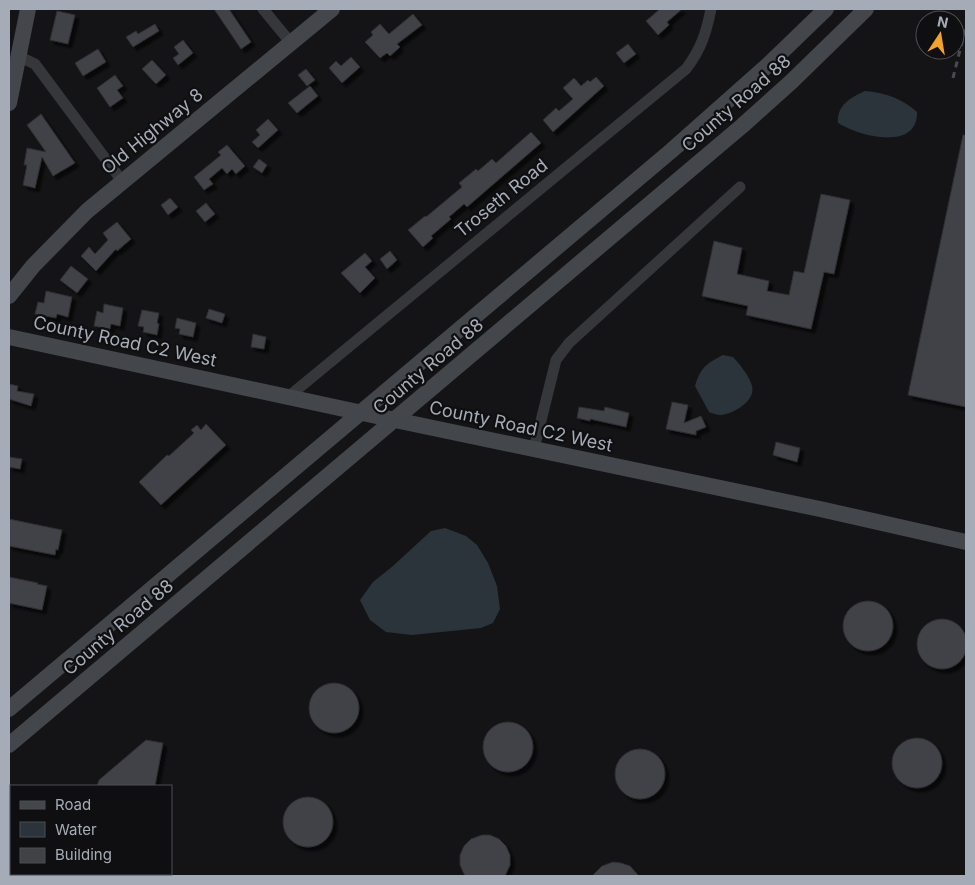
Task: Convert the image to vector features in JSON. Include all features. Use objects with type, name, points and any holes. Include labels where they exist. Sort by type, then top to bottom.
[{"type":"main road","points":[[9,103],[28,9]]},
{"type":"main road","name":"Old Highway 8","points":[[9,296],[33,266],[63,234],[122,181],[332,9]]},
{"type":"main road","name":"County Road 88","points":[[9,709],[704,123],[826,9]]},
{"type":"main road","name":"County Road 88","points":[[9,745],[742,126],[791,82],[866,9]]},
{"type":"main road","name":"County Road C2 West","points":[[9,337],[820,509],[966,542]]},
{"type":"street","points":[[263,9],[291,43]]},
{"type":"street","name":"Troseth Road","points":[[288,397],[686,69],[698,54],[706,34],[711,9]]},
{"type":"street","points":[[18,56],[35,64],[122,181]]},
{"type":"street","points":[[534,449],[556,360],[560,353],[740,187]]},
{"type":"water","points":[[865,91],[886,95],[906,103],[917,112],[915,124],[908,132],[898,136],[885,137],[872,136],[838,123],[839,112],[842,107],[850,99]]},
{"type":"water","points":[[723,355],[733,357],[747,374],[751,382],[752,392],[751,397],[742,406],[721,415],[709,412],[695,386],[705,367]]},
{"type":"water","points":[[445,528],[466,536],[477,545],[488,563],[497,586],[500,609],[493,623],[481,628],[412,635],[386,632],[370,620],[360,600],[373,582],[431,531]]},
{"type":"building","points":[[214,9],[229,9],[251,42],[241,49]]},
{"type":"building","points":[[660,9],[682,9],[667,22],[669,25],[658,35],[646,21]]},
{"type":"building","points":[[57,11],[75,15],[68,44],[50,40]]},
{"type":"building","points":[[413,14],[422,25],[397,44],[400,47],[390,56],[387,53],[380,58],[365,42],[373,35],[371,32],[380,24],[389,34]]},
{"type":"building","points":[[155,24],[159,31],[133,47],[126,37],[136,31],[138,34]]},
{"type":"building","points":[[183,40],[193,53],[178,65],[173,58],[179,54],[174,47]]},
{"type":"building","points":[[628,44],[636,54],[624,63],[616,53]]},
{"type":"building","points":[[98,49],[106,62],[83,76],[75,63]]},
{"type":"building","points":[[351,57],[360,67],[342,83],[329,68],[336,61],[341,66]]},
{"type":"building","points":[[152,60],[166,75],[156,84],[142,69]]},
{"type":"building","points":[[306,69],[315,80],[307,86],[298,75]]},
{"type":"building","points":[[115,75],[123,86],[117,90],[123,98],[110,107],[97,88]]},
{"type":"building","points":[[596,77],[604,86],[553,132],[543,120],[556,108],[559,111],[573,99],[563,88],[574,78],[581,86],[588,80],[590,82]]},
{"type":"building","points":[[310,86],[318,96],[297,113],[288,103]]},
{"type":"building","points":[[41,114],[75,163],[53,176],[42,157],[35,188],[23,185],[27,165],[24,165],[27,148],[46,152],[27,125]]},
{"type":"building","points":[[268,119],[278,130],[258,148],[252,142],[260,135],[256,130]]},
{"type":"building","points":[[531,132],[541,143],[467,207],[464,204],[449,217],[451,219],[431,236],[433,238],[423,247],[408,230],[462,187],[459,183],[476,169],[478,171],[492,159],[496,163]]},
{"type":"building","points":[[963,135],[966,135],[966,407],[908,395]]},
{"type":"building","points":[[227,145],[245,166],[236,174],[232,169],[227,174],[222,168],[209,179],[213,184],[204,190],[194,177],[221,155],[218,152]]},
{"type":"building","points":[[259,159],[267,165],[262,173],[253,167]]},
{"type":"building","points":[[821,194],[850,200],[834,274],[824,272],[811,329],[746,315],[748,306],[702,296],[714,241],[742,248],[737,274],[769,281],[767,291],[789,295],[794,271],[804,273]]},
{"type":"building","points":[[170,198],[178,207],[168,215],[161,205]]},
{"type":"building","points":[[206,203],[215,214],[205,222],[196,211]]},
{"type":"building","points":[[117,222],[131,239],[117,251],[116,249],[96,271],[81,256],[89,247],[95,254],[108,240],[103,233]]},
{"type":"building","points":[[390,251],[397,260],[387,269],[380,259]]},
{"type":"building","points":[[365,253],[372,261],[365,267],[375,278],[360,293],[341,273]]},
{"type":"building","points":[[71,266],[88,279],[77,293],[60,280]]},
{"type":"building","points":[[46,291],[72,297],[68,317],[57,314],[56,318],[35,314],[38,302],[44,303]]},
{"type":"building","points":[[104,304],[123,308],[120,326],[111,324],[110,329],[94,326],[97,311],[103,313]]},
{"type":"building","points":[[209,309],[225,314],[222,323],[206,318]]},
{"type":"building","points":[[142,310],[159,313],[157,335],[143,332],[144,327],[138,326]]},
{"type":"building","points":[[177,318],[196,323],[193,337],[179,334],[180,329],[175,328]]},
{"type":"building","points":[[253,334],[266,337],[264,349],[251,347]]},
{"type":"building","points":[[9,384],[18,386],[17,391],[34,394],[31,406],[9,399]]},
{"type":"building","points":[[672,402],[688,405],[684,423],[701,416],[706,427],[696,431],[696,435],[666,429]]},
{"type":"building","points":[[579,407],[604,411],[605,407],[629,413],[626,427],[577,418]]},
{"type":"building","points":[[206,424],[226,445],[161,505],[139,482],[167,455],[169,456],[194,433],[191,430],[197,425],[201,430]]},
{"type":"building","points":[[776,442],[800,448],[797,462],[773,455]]},
{"type":"building","points":[[9,457],[22,459],[20,469],[9,467]]},
{"type":"building","points":[[9,519],[62,530],[58,550],[56,549],[55,555],[9,546]]},
{"type":"building","points":[[9,577],[47,586],[42,610],[9,603]]},
{"type":"building","points":[[863,601],[873,601],[886,608],[893,621],[893,631],[886,644],[873,651],[863,651],[854,647],[847,640],[843,631],[843,621],[847,612],[854,605]]},
{"type":"building","points":[[937,619],[947,619],[960,626],[967,639],[967,649],[960,662],[947,669],[937,669],[928,665],[921,658],[917,649],[917,639],[921,630],[928,623]]},
{"type":"building","points":[[329,683],[339,683],[352,690],[359,703],[359,713],[352,726],[339,733],[329,733],[320,729],[313,722],[309,713],[309,703],[313,694],[320,687]]},
{"type":"building","points":[[503,722],[513,722],[526,729],[533,742],[533,752],[526,765],[513,772],[503,772],[494,768],[487,761],[483,752],[483,742],[487,733],[494,726]]},
{"type":"building","points":[[912,738],[922,738],[935,745],[942,758],[942,768],[935,781],[922,788],[912,788],[903,784],[896,777],[892,768],[892,758],[896,749],[903,742]]},
{"type":"building","points":[[146,740],[163,743],[155,785],[97,785],[99,780]]},
{"type":"building","points":[[635,749],[645,749],[658,756],[665,769],[665,779],[658,792],[645,799],[635,799],[626,795],[619,788],[615,779],[615,769],[619,760],[626,753]]},
{"type":"building","points":[[303,797],[313,797],[326,804],[333,817],[333,827],[326,840],[313,847],[303,847],[294,843],[287,836],[283,827],[283,817],[287,808],[294,801]]},
{"type":"building","points":[[482,835],[490,835],[499,839],[506,846],[510,855],[510,865],[505,876],[466,876],[464,874],[460,865],[460,855],[464,846],[471,839]]},
{"type":"building","points":[[613,862],[630,866],[639,876],[592,876],[602,866]]},
{"type":"railway","points":[[953,78],[966,26]]}]
